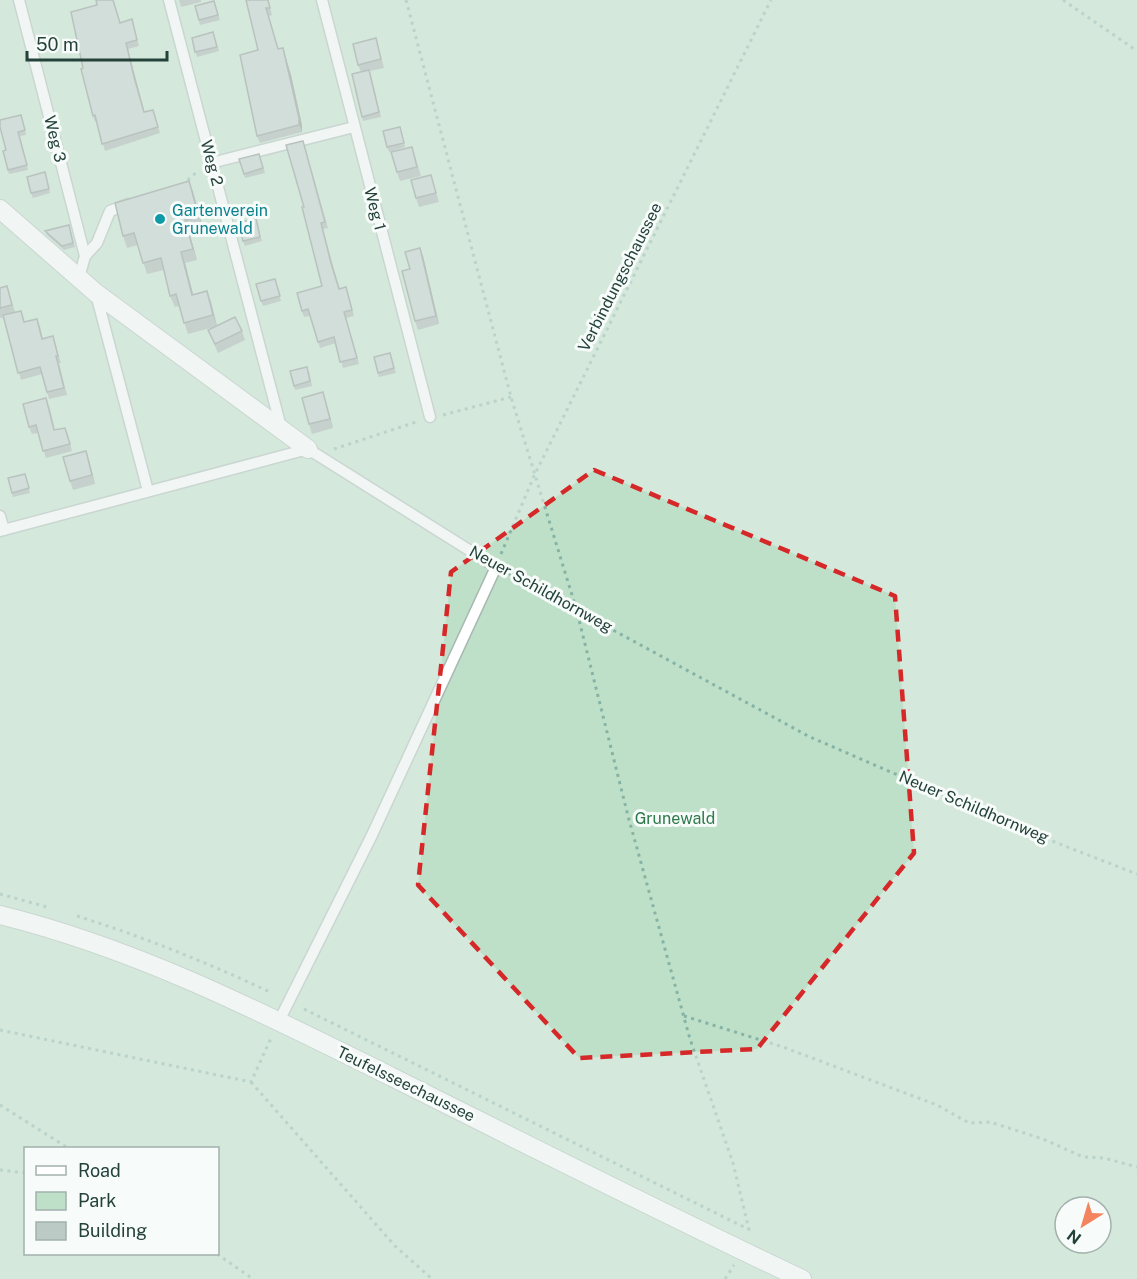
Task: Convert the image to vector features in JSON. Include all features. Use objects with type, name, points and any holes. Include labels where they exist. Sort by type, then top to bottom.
[{"type":"street","name":"Neuer Schildhornweg","points":[[0,209],[96,293],[308,449]]},
{"type":"street","name":"Teufelsseechaussee","points":[[0,915],[142,960],[279,1021],[802,1279]]},
{"type":"lane","name":"Weg 3","points":[[19,0],[85,256],[79,278]]},
{"type":"lane","name":"Weg 2","points":[[169,0],[282,431]]},
{"type":"lane","name":"Weg 1","points":[[322,0],[430,417]]},
{"type":"lane","points":[[211,163],[354,127]]},
{"type":"lane","points":[[85,256],[96,243],[110,211],[143,200]]},
{"type":"lane","points":[[96,293],[148,491]]},
{"type":"lane","points":[[0,516],[2,530],[308,449]]},
{"type":"lane","name":"Neuer Schildhornweg","points":[[308,449],[496,567]]},
{"type":"lane","points":[[279,1021],[372,835],[496,567]]},
{"type":"path","points":[[406,0],[511,397],[576,609],[628,816],[684,1016],[708,1095],[733,1163],[749,1230],[743,1251]]},
{"type":"path","name":"Verbindungschaussee","points":[[496,567],[534,476],[771,0]]},
{"type":"path","points":[[1063,0],[1137,51]]},
{"type":"path","points":[[180,187],[188,177],[211,163]]},
{"type":"path","points":[[308,449],[327,452],[430,417],[511,397]]},
{"type":"path","name":"Neuer Schildhornweg","points":[[496,567],[810,737],[1034,834],[1137,874]]},
{"type":"path","points":[[304,1009],[749,1230]]},
{"type":"path","points":[[684,1016],[827,1064],[937,1105],[969,1123],[990,1122],[1044,1139],[1083,1157],[1104,1158],[1137,1167]]},
{"type":"path","points":[[251,1082],[279,1021]]},
{"type":"path","points":[[0,1030],[251,1082],[395,1246],[432,1279]]},
{"type":"path","points":[[0,1105],[65,1147]]},
{"type":"path","points":[[0,1170],[24,1173]]},
{"type":"path","points":[[218,1255],[253,1279]]},
{"type":"highlighted area","points":[[594,470],[895,596],[914,853],[757,1049],[579,1058],[418,885],[451,572]]},
{"type":"green space","name":"Grunewald","points":[[0,0],[1137,0],[1137,1279],[0,1279]]},
{"type":"building","points":[[96,0],[113,0],[120,23],[132,19],[137,40],[126,43],[134,77],[144,112],[153,110],[158,127],[102,144],[81,69],[83,68],[71,12],[97,5]]},
{"type":"building","points":[[246,0],[268,0],[270,8],[266,8],[278,49],[283,48],[299,118],[299,125],[257,136],[240,55],[258,50]]},
{"type":"building","points":[[214,1],[218,15],[199,20],[195,6]]},
{"type":"building","points":[[213,32],[217,47],[195,52],[192,38]]},
{"type":"building","points":[[376,38],[381,59],[358,65],[353,44]]},
{"type":"building","points":[[369,70],[379,112],[362,117],[352,74]]},
{"type":"building","points":[[21,115],[25,130],[18,132],[27,165],[8,170],[3,151],[6,150],[0,120]]},
{"type":"building","points":[[400,127],[404,143],[387,147],[383,131]]},
{"type":"building","points":[[303,141],[325,222],[321,223],[331,263],[339,289],[346,287],[352,310],[344,312],[357,358],[340,362],[334,337],[318,342],[308,309],[302,311],[297,293],[322,286],[302,207],[304,207],[286,145]]},
{"type":"building","points":[[412,147],[417,167],[397,172],[391,152]]},
{"type":"building","points":[[259,154],[263,168],[244,174],[239,159]]},
{"type":"building","points":[[45,172],[49,189],[31,193],[27,177]]},
{"type":"building","points":[[431,175],[436,193],[416,198],[411,180]]},
{"type":"building","points":[[189,181],[199,217],[185,220],[193,249],[181,252],[192,295],[207,291],[213,315],[184,323],[176,294],[170,296],[161,258],[143,263],[134,233],[123,236],[115,203]]},
{"type":"building","points":[[256,218],[260,237],[243,241],[238,223]]},
{"type":"building","points":[[69,225],[73,243],[62,246],[45,231]]},
{"type":"building","points":[[420,248],[436,316],[415,321],[402,271],[410,269],[405,252]]},
{"type":"building","points":[[275,279],[280,296],[261,301],[256,284]]},
{"type":"building","points":[[7,286],[12,305],[0,308],[0,288]]},
{"type":"building","points":[[21,311],[24,322],[37,319],[42,339],[53,336],[64,388],[47,392],[40,367],[18,373],[3,315]]},
{"type":"building","points":[[235,317],[242,331],[215,344],[208,330]]},
{"type":"building","points":[[390,353],[394,368],[378,373],[374,357]]},
{"type":"building","points":[[307,367],[310,381],[294,386],[290,371]]},
{"type":"building","points":[[323,392],[330,419],[309,424],[302,398]]},
{"type":"building","points":[[46,398],[54,430],[65,428],[70,444],[43,451],[36,425],[29,427],[23,404]]},
{"type":"building","points":[[86,451],[92,475],[70,481],[63,457]]},
{"type":"building","points":[[25,474],[29,488],[12,493],[8,478]]},
{"type":"place","name":"Gartenverein Grunewald","points":[[160,219]]}]
